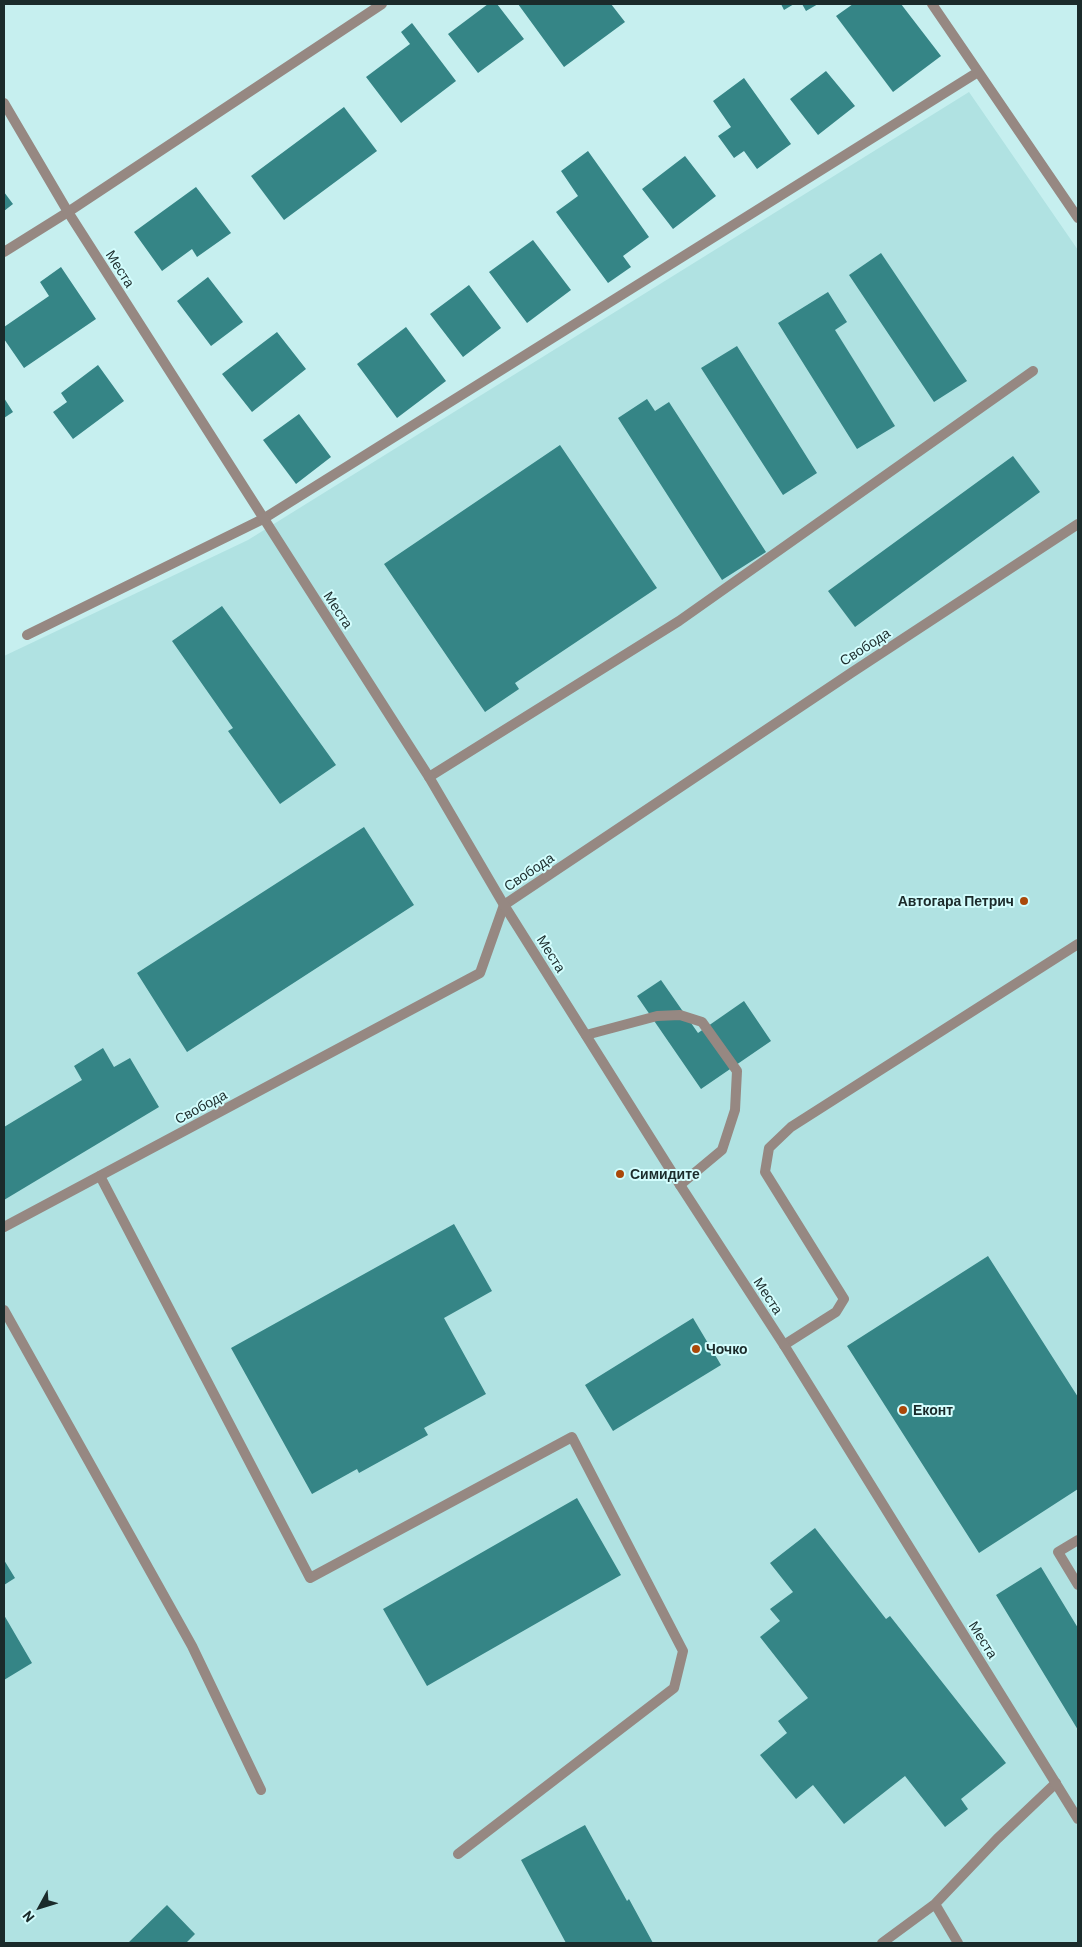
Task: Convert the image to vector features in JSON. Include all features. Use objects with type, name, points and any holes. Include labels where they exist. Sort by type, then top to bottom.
[{"type":"street","points":[[4,252],[68,212],[382,4]]},
{"type":"street","points":[[932,4],[1078,218]]},
{"type":"street","points":[[27,635],[263,519],[978,72]]},
{"type":"street","name":"Места","points":[[4,103],[68,212],[429,778],[504,906],[680,1185],[784,1345],[1078,1819]]},
{"type":"street","points":[[429,778],[679,621],[1033,371]]},
{"type":"street","name":"Свобода","points":[[4,1227],[480,974],[504,906],[851,673],[1078,524]]},
{"type":"street","points":[[784,1345],[836,1312],[844,1298],[765,1172],[770,1148],[791,1127],[1078,944]]},
{"type":"street","points":[[586,1035],[657,1016],[680,1015],[702,1022],[738,1071],[736,1110],[722,1150],[680,1185]]},
{"type":"street","points":[[100,1176],[310,1578],[572,1437],[683,1651],[674,1688],[458,1854]]},
{"type":"street","points":[[4,1310],[192,1646],[261,1790]]},
{"type":"street","points":[[1078,1540],[1058,1552],[1078,1585]]},
{"type":"street","points":[[882,1943],[935,1904],[997,1839],[1056,1783]]},
{"type":"street","points":[[935,1904],[958,1943]]},
{"type":"shaded area","points":[[969,92],[1078,250],[1078,1943],[4,1943],[4,656],[248,540]]},
{"type":"building","points":[[488,4],[497,4],[524,39],[478,73],[448,34]]},
{"type":"building","points":[[518,4],[611,4],[625,22],[564,67]]},
{"type":"building","points":[[781,4],[794,4],[784,10]]},
{"type":"building","points":[[802,4],[818,4],[806,11]]},
{"type":"building","points":[[853,4],[901,4],[941,56],[893,92],[836,16]]},
{"type":"building","points":[[412,23],[456,81],[401,123],[366,77],[410,44],[401,32]]},
{"type":"building","points":[[826,71],[855,106],[818,135],[790,99]]},
{"type":"building","points":[[744,78],[791,144],[757,169],[744,151],[734,158],[718,136],[731,127],[713,101]]},
{"type":"building","points":[[344,107],[377,151],[284,220],[251,176]]},
{"type":"building","points":[[588,151],[649,237],[623,256],[631,267],[608,283],[556,212],[578,196],[561,171]]},
{"type":"building","points":[[685,156],[716,196],[673,229],[642,189]]},
{"type":"building","points":[[196,187],[231,233],[197,257],[192,249],[162,271],[134,232]]},
{"type":"building","points":[[4,192],[13,204],[4,211]]},
{"type":"building","points":[[533,240],[571,290],[527,323],[489,272]]},
{"type":"building","points":[[881,253],[967,381],[934,402],[849,275]]},
{"type":"building","points":[[61,267],[96,319],[24,368],[4,339],[4,327],[49,296],[40,282]]},
{"type":"building","points":[[208,277],[243,322],[211,346],[177,301]]},
{"type":"building","points":[[469,285],[501,328],[463,357],[430,314]]},
{"type":"building","points":[[828,292],[847,322],[835,330],[895,426],[857,449],[778,323]]},
{"type":"building","points":[[406,327],[446,381],[397,418],[357,364]]},
{"type":"building","points":[[277,332],[306,369],[252,412],[222,374]]},
{"type":"building","points":[[737,346],[817,473],[783,495],[701,368]]},
{"type":"building","points":[[98,365],[124,401],[73,439],[53,412],[67,402],[61,393]]},
{"type":"building","points":[[4,398],[13,412],[4,418]]},
{"type":"building","points":[[647,399],[655,411],[669,402],[766,552],[722,580],[618,418]]},
{"type":"building","points":[[299,414],[331,457],[296,484],[263,440]]},
{"type":"building","points":[[560,445],[657,588],[515,683],[519,689],[485,712],[384,564]]},
{"type":"building","points":[[1013,456],[1040,492],[855,627],[828,591]]},
{"type":"building","points":[[222,606],[336,765],[280,804],[228,731],[233,728],[172,641]]},
{"type":"building","points":[[364,827],[414,905],[187,1052],[137,973]]},
{"type":"building","points":[[661,980],[698,1033],[744,1001],[771,1041],[701,1089],[637,996]]},
{"type":"building","points":[[103,1048],[114,1067],[130,1058],[159,1107],[4,1200],[4,1127],[82,1080],[74,1066]]},
{"type":"building","points":[[454,1224],[492,1291],[444,1318],[486,1394],[424,1428],[428,1435],[359,1473],[357,1469],[312,1494],[231,1348]]},
{"type":"building","points":[[988,1256],[1078,1397],[1078,1489],[979,1553],[847,1346]]},
{"type":"building","points":[[693,1318],[721,1365],[613,1431],[585,1385]]},
{"type":"building","points":[[577,1498],[621,1575],[427,1686],[383,1609]]},
{"type":"building","points":[[815,1528],[886,1619],[890,1616],[1006,1763],[961,1799],[968,1809],[945,1827],[905,1776],[844,1824],[813,1785],[796,1799],[760,1755],[787,1733],[778,1721],[808,1698],[760,1637],[780,1621],[770,1609],[793,1592],[770,1563]]},
{"type":"building","points":[[4,1560],[15,1578],[4,1585]]},
{"type":"building","points":[[1041,1567],[1078,1628],[1078,1730],[996,1595]]},
{"type":"building","points":[[4,1615],[32,1663],[4,1680]]},
{"type":"building","points":[[585,1825],[627,1901],[629,1899],[653,1943],[566,1943],[521,1860]]},
{"type":"building","points":[[167,1905],[195,1934],[186,1943],[128,1943]]},
{"type":"place","name":"Автогара Петрич","points":[[1024,901]]},
{"type":"place","name":"Симидите","points":[[620,1174]]},
{"type":"place","name":"Чочко","points":[[696,1349]]},
{"type":"place","name":"Еконт","points":[[903,1410]]}]
